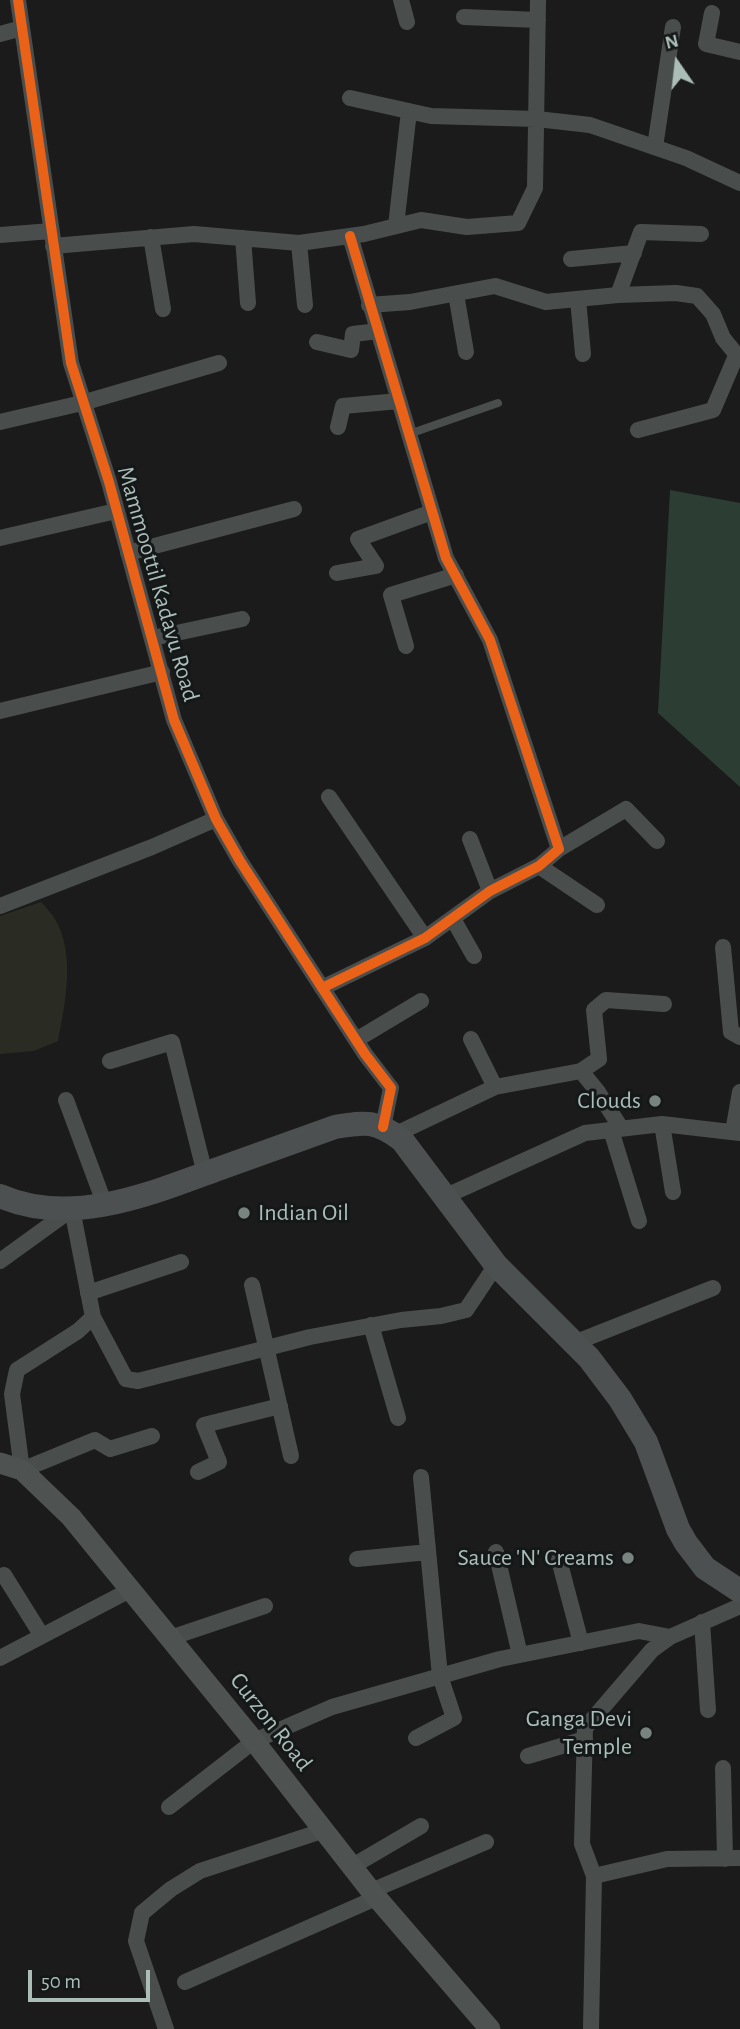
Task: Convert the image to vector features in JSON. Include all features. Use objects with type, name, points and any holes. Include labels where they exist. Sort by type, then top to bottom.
[{"type":"main road","points":[[0,1196],[18,1204],[72,1209],[105,1205],[139,1198],[335,1127],[361,1123],[388,1131],[401,1140],[496,1265],[574,1343],[621,1399],[646,1442],[686,1544],[705,1568],[740,1591]]},
{"type":"main road","name":"Curzon Road","points":[[0,1463],[22,1470],[71,1517],[254,1741],[373,1895],[490,2029]]},
{"type":"street","name":"Mammoottil Kadavu Road","points":[[18,0],[67,343],[82,402],[109,482],[174,720],[216,819],[240,861],[356,1040],[391,1088],[388,1131]]},
{"type":"street","points":[[401,0],[407,22]]},
{"type":"street","points":[[0,235],[52,238],[194,234],[299,243],[349,236],[421,220],[467,227],[518,223],[535,188],[538,0]]},
{"type":"street","points":[[712,13],[706,44],[740,52]]},
{"type":"street","points":[[464,17],[538,20]]},
{"type":"street","points":[[655,147],[673,27]]},
{"type":"street","points":[[0,34],[22,28]]},
{"type":"street","points":[[350,98],[431,116],[537,119],[590,125],[686,158],[740,183]]},
{"type":"street","points":[[396,226],[409,111]]},
{"type":"street","points":[[618,295],[641,232],[701,234]]},
{"type":"street","points":[[349,236],[446,558],[491,640],[559,849]]},
{"type":"street","points":[[151,237],[163,309]]},
{"type":"street","points":[[243,238],[248,303]]},
{"type":"street","points":[[299,243],[305,304]]},
{"type":"street","points":[[571,259],[634,253]]},
{"type":"street","points":[[369,305],[410,302],[495,286],[546,302],[618,295],[676,293],[697,296],[713,314],[723,338],[738,358],[713,410],[638,430]]},
{"type":"street","points":[[456,294],[466,352]]},
{"type":"street","points":[[578,299],[583,354]]},
{"type":"street","points":[[317,342],[351,350],[354,334],[378,331]]},
{"type":"street","points":[[0,422],[219,363]]},
{"type":"street","points":[[338,427],[343,406],[399,401]]},
{"type":"street","points":[[128,553],[294,509]]},
{"type":"street","points":[[0,538],[116,511]]},
{"type":"street","points":[[337,573],[376,566],[358,539],[432,512]]},
{"type":"street","points":[[406,646],[391,595],[456,575]]},
{"type":"street","points":[[153,638],[242,619]]},
{"type":"street","points":[[0,711],[162,672]]},
{"type":"street","points":[[329,797],[425,939]]},
{"type":"street","points":[[322,988],[425,939],[490,891],[538,866],[559,849],[626,809],[657,841]]},
{"type":"street","points":[[0,906],[152,848],[216,819]]},
{"type":"street","points":[[470,839],[490,891]]},
{"type":"street","points":[[538,866],[597,905]]},
{"type":"street","points":[[453,919],[474,956]]},
{"type":"street","points":[[723,947],[731,1032],[740,1037]]},
{"type":"street","points":[[388,1131],[495,1087],[581,1071],[599,1059],[594,1010],[606,1000],[664,1004]]},
{"type":"street","points":[[356,1040],[421,1002]]},
{"type":"street","points":[[471,1039],[495,1087]]},
{"type":"street","points":[[110,1061],[172,1042],[205,1174]]},
{"type":"street","points":[[581,1071],[598,1092],[616,1129],[639,1221]]},
{"type":"street","points":[[446,1196],[585,1133],[662,1124],[737,1133],[740,1092]]},
{"type":"street","points":[[66,1100],[105,1205]]},
{"type":"street","points":[[662,1124],[673,1192]]},
{"type":"street","points":[[0,1261],[72,1209],[93,1317],[126,1379],[138,1381],[371,1325],[466,1310],[496,1265]]},
{"type":"street","points":[[88,1293],[181,1262]]},
{"type":"street","points":[[252,1285],[291,1456]]},
{"type":"street","points":[[574,1343],[713,1288]]},
{"type":"street","points":[[93,1317],[78,1331],[17,1370],[12,1394],[22,1470],[95,1440],[110,1449],[152,1436]]},
{"type":"street","points":[[371,1325],[398,1418]]},
{"type":"street","points":[[198,1472],[219,1462],[204,1425],[280,1406]]},
{"type":"street","points":[[416,1738],[454,1718],[440,1676],[421,1477]]},
{"type":"street","points":[[357,1559],[428,1552]]},
{"type":"street","points":[[496,1552],[520,1655]]},
{"type":"street","points":[[559,1560],[581,1643]]},
{"type":"street","points":[[4,1575],[42,1636]]},
{"type":"street","points":[[0,1658],[130,1590]]},
{"type":"street","points":[[170,1638],[265,1606]]},
{"type":"street","points":[[591,2029],[594,1876],[582,1844],[585,1728],[652,1650],[670,1637],[740,1606]]},
{"type":"street","points":[[702,1622],[708,1710]]},
{"type":"street","points":[[169,1807],[254,1741],[332,1707],[520,1655],[639,1631],[670,1637]]},
{"type":"street","points":[[528,1756],[585,1739]]},
{"type":"street","points":[[594,1876],[667,1859],[733,1858],[723,1768]]},
{"type":"street","points":[[351,1867],[421,1826]]},
{"type":"street","points":[[166,2029],[136,1941],[142,1913],[171,1889],[200,1871],[322,1831]]},
{"type":"street","points":[[185,1982],[486,1842]]},
{"type":"lane","points":[[409,434],[498,403]]},
{"type":"shaded area","points":[[670,490],[740,503],[740,787],[658,713]]},
{"type":"shaded area","points":[[41,902],[55,919],[61,933],[67,963],[58,1041],[34,1051],[0,1054],[0,916]]},
{"type":"cycle path","points":[[18,0],[71,363],[109,482],[174,720],[216,819],[240,861],[365,1054],[391,1088],[383,1127]]},
{"type":"cycle path","points":[[322,988],[425,938],[490,891],[539,866],[559,849],[490,640],[446,558],[350,236]]},
{"type":"place","name":"Clouds","points":[[655,1101]]},
{"type":"place","name":"Indian Oil","points":[[244,1213]]},
{"type":"place","name":"Sauce 'N' Creams","points":[[628,1558]]},
{"type":"place","name":"Ganga Devi Temple","points":[[646,1733]]}]
